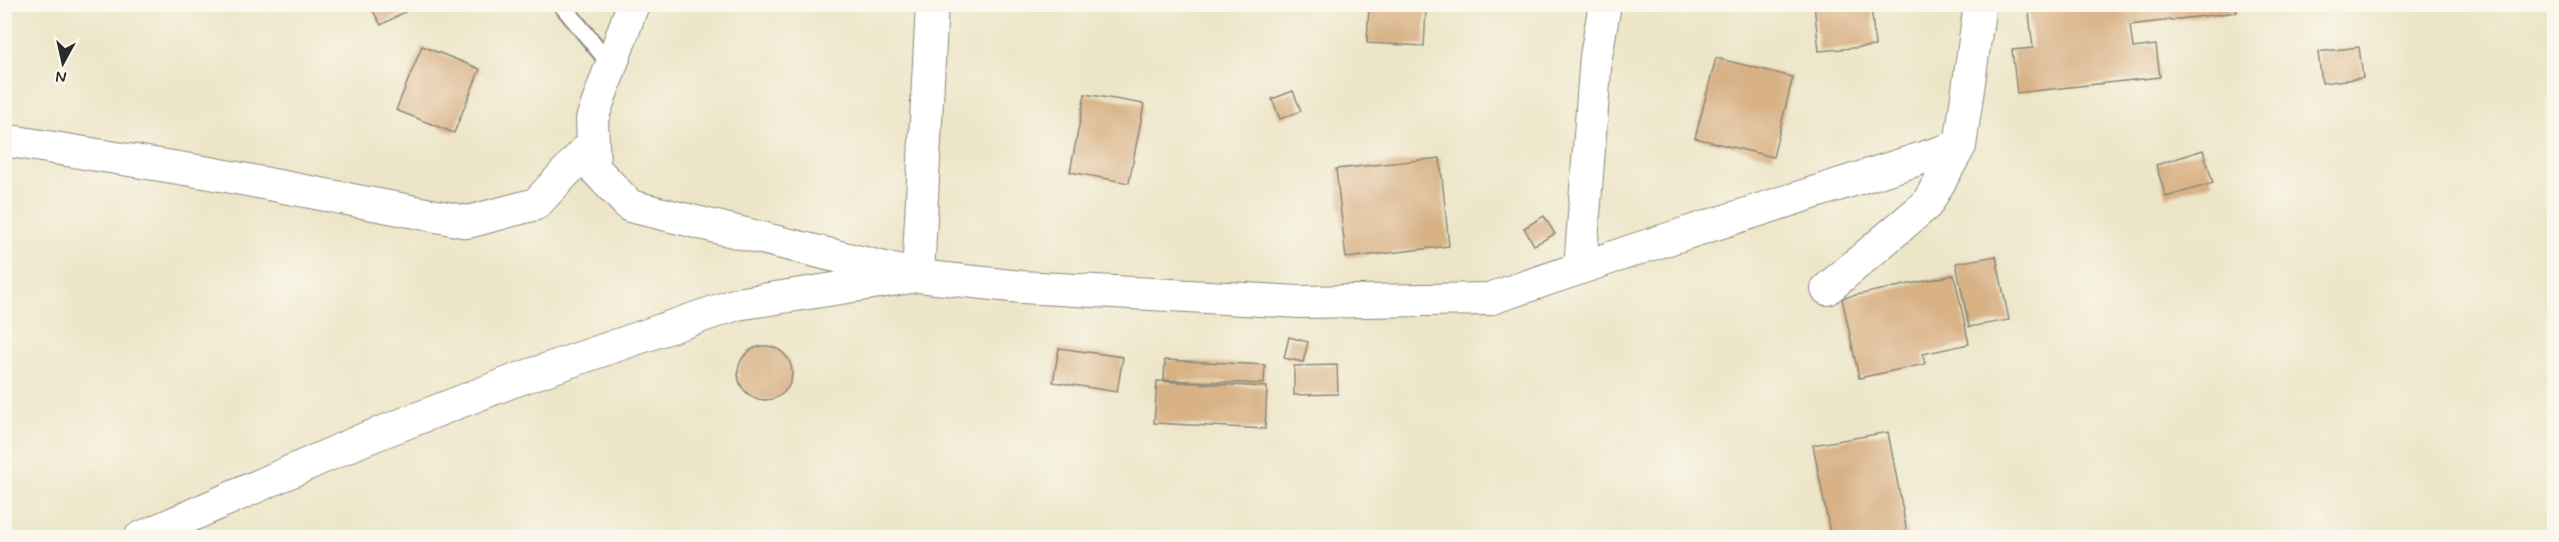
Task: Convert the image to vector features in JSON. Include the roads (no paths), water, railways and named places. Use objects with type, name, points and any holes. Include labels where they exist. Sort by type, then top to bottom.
[{"type":"street","points":[[633,4],[592,119],[594,168],[630,206],[918,276],[1021,287],[1300,302],[1489,299],[1960,146]]},
{"type":"street","points":[[918,276],[932,4]]},
{"type":"street","points":[[1580,268],[1596,56],[1605,4]]},
{"type":"street","points":[[1827,289],[1927,204],[1960,146],[1980,4]]},
{"type":"street","points":[[4,140],[210,173],[468,222],[536,204],[593,143]]},
{"type":"street","points":[[140,537],[373,436],[516,380],[737,304],[918,276]]},
{"type":"lane","points":[[561,4],[611,65]]}]
